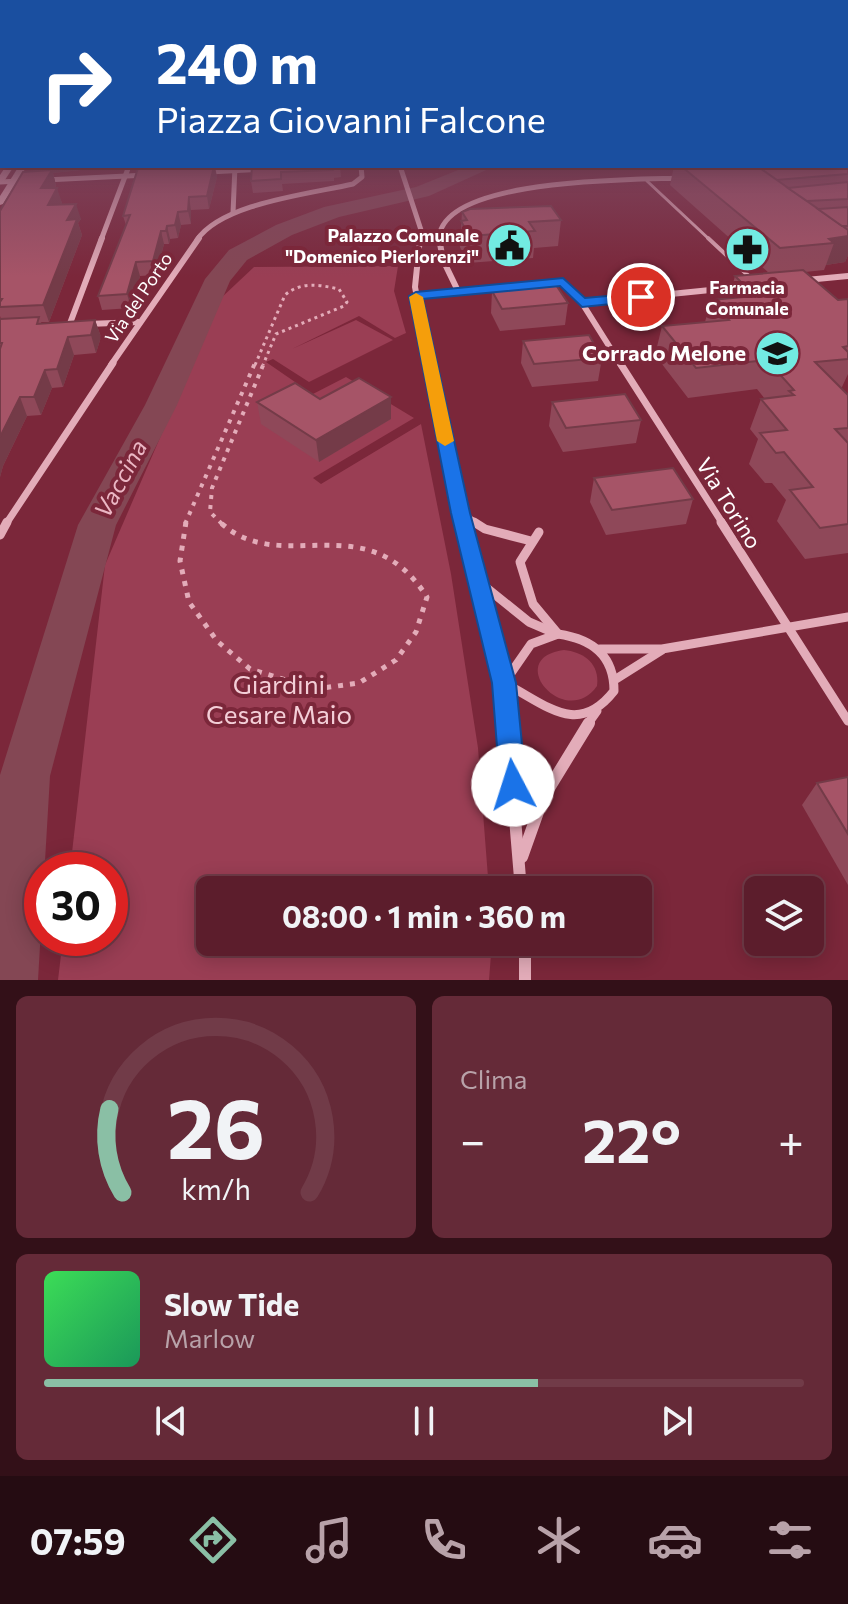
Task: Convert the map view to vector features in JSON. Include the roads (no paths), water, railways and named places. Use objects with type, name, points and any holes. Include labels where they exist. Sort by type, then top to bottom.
[{"type":"street","points":[[69,326],[121,186]]},
{"type":"street","points":[[233,213],[234,186]]},
{"type":"street","name":"Via del Porto","points":[[0,535],[23,494],[206,227],[233,213],[346,186]]},
{"type":"street","points":[[407,186],[421,230],[416,296],[461,513],[504,683],[520,876]]},
{"type":"street","points":[[416,296],[458,291],[439,247],[439,235],[440,225],[460,206],[502,192],[585,186]]},
{"type":"street","points":[[803,280],[848,276]]},
{"type":"street","name":"Via Torino","points":[[458,291],[563,282],[582,303],[848,721]]},
{"type":"street","points":[[582,303],[759,285]]},
{"type":"street","points":[[55,327],[139,322]]},
{"type":"street","points":[[461,513],[485,529],[531,541]]},
{"type":"street","points":[[539,532],[520,562],[533,604],[558,634]]},
{"type":"street","points":[[478,581],[529,622],[558,634],[573,636],[600,649],[662,649],[848,617]]},
{"type":"street","points":[[504,683],[531,644],[558,634]]},
{"type":"street","points":[[520,866],[538,803],[551,777],[614,691],[614,668],[600,649]]},
{"type":"street","points":[[616,679],[662,649]]},
{"type":"street","points":[[504,683],[526,692],[551,711],[567,716],[598,710]]},
{"type":"street","points":[[525,956],[525,980]]},
{"type":"lane","points":[[652,186],[759,285]]},
{"type":"waterway","name":"Vaccina","points":[[8,980],[25,776],[97,525],[161,405],[218,279],[238,255],[284,230],[332,212],[422,192],[437,186]]},
{"type":"place","name":"Palazzo Comunale \"Domenico Pierlorenzi\"","points":[[510,246]]},
{"type":"place","name":"Farmacia Comunale","points":[[747,250]]},
{"type":"place","name":"Corrado Melone","points":[[777,353]]},
{"type":"park label","name":"Giardini Cesare Maio","points":[[279,700]]}]
